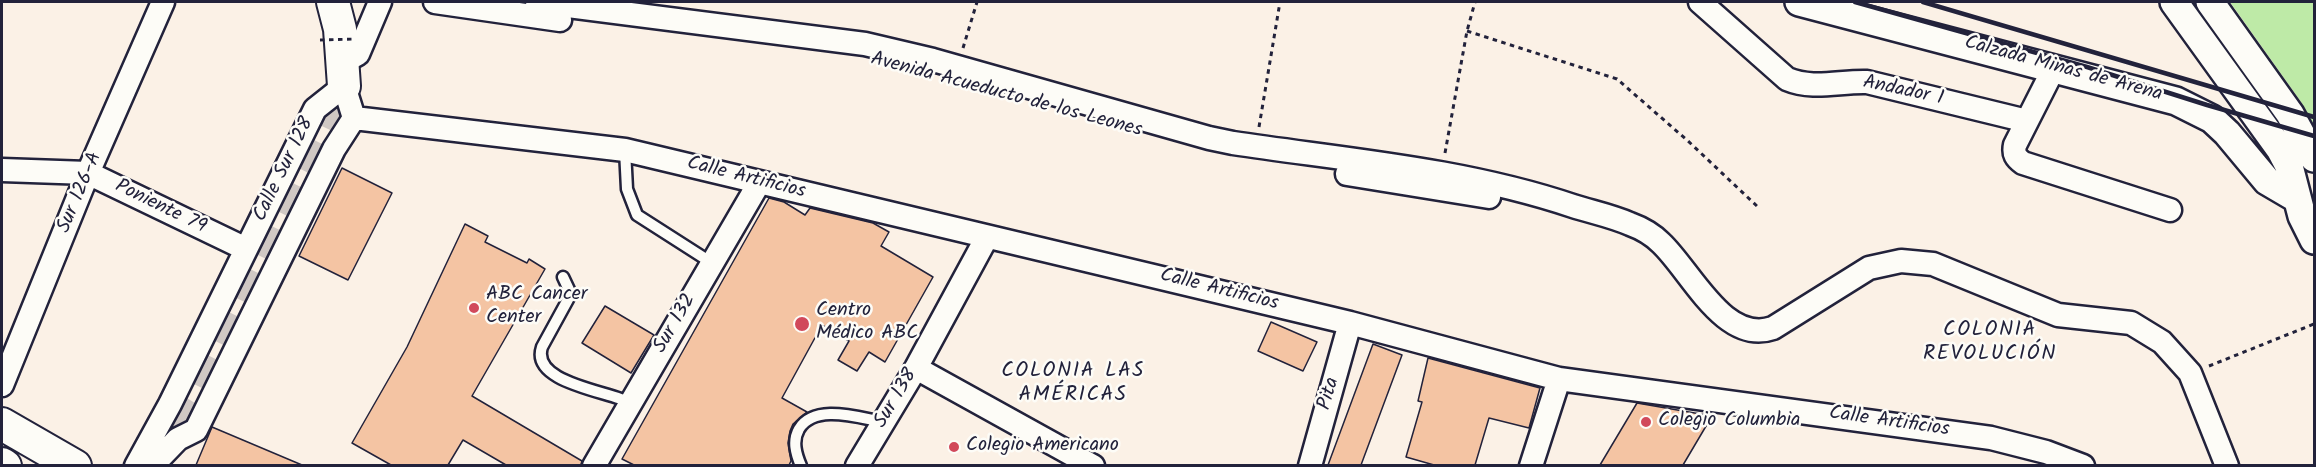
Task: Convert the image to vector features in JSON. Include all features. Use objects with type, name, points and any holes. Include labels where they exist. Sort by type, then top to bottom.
[{"type":"main road","points":[[333,2],[347,62]]},
{"type":"main road","points":[[2,424],[74,465]]},
{"type":"street","name":"Sur 126-A","points":[[2,385],[88,173],[163,2]]},
{"type":"street","name":"Calle Sur 128","points":[[136,465],[170,404],[315,109],[347,62],[358,54],[380,2]]},
{"type":"street","name":"Avenida Acueducto de los Leones","points":[[435,2],[574,22],[862,56],[1213,152],[1531,204],[1574,206]]},
{"type":"street","name":"Avenida Acueducto de los Leones","points":[[537,2],[865,44],[957,67],[1209,138],[1256,147],[1441,173],[1514,188],[1629,223],[1653,237],[1661,242],[1721,313],[1740,327],[1756,332],[1773,328],[1869,268],[1917,261],[1933,264],[2058,315],[2131,323],[2162,342],[2190,373],[2227,465]]},
{"type":"street","name":"Andador 1","points":[[1700,2],[1787,79],[1801,85],[1867,82],[2027,121]]},
{"type":"street","name":"Calzada Minas de Arena","points":[[1799,2],[2176,101],[2195,109],[2228,133],[2267,181],[2307,202]]},
{"type":"street","points":[[2174,2],[2280,149],[2307,202],[2314,240]]},
{"type":"street","points":[[2210,2],[2290,114],[2314,158]]},
{"type":"street","points":[[347,62],[354,118]]},
{"type":"street","points":[[2054,68],[2014,150],[2018,159],[2023,163],[2170,210]]},
{"type":"street","name":"Calle Sur 128","points":[[196,430],[334,149],[354,118]]},
{"type":"street","name":"Calle Artificios","points":[[354,118],[625,150],[1350,323],[1559,379],[1991,438],[2046,452],[2083,465]]},
{"type":"street","name":"Poniente 79","points":[[2,170],[88,173],[246,249]]},
{"type":"street","name":"Sur 132","points":[[594,465],[759,183]]},
{"type":"street","name":"Sur 138","points":[[857,465],[916,368],[987,237]]},
{"type":"street","name":"Pita","points":[[1310,465],[1350,323]]},
{"type":"street","points":[[916,368],[1093,465]]},
{"type":"street","points":[[1531,465],[1559,379]]},
{"type":"street","points":[[152,465],[178,439],[196,430],[188,409],[170,404]]},
{"type":"lane","points":[[625,150],[627,189],[637,215],[712,263]]},
{"type":"lane","points":[[563,277],[571,294],[542,346],[540,356],[543,366],[551,373],[573,384],[631,403]]},
{"type":"lane","points":[[801,465],[796,454],[795,438],[804,422],[813,416],[825,414],[884,422]]},
{"type":"path","points":[[957,67],[977,2]]},
{"type":"path","points":[[1256,147],[1280,2]]},
{"type":"path","points":[[1441,173],[1467,31],[1475,2]]},
{"type":"path","points":[[1467,31],[1617,78],[1759,208]]},
{"type":"path","points":[[320,40],[347,62]]},
{"type":"path","points":[[2190,373],[2314,324]]},
{"type":"green space","points":[[2230,2],[2314,2],[2314,125],[2301,102]]},
{"type":"building","points":[[342,168],[392,193],[348,280],[299,256]]},
{"type":"building","name":"Centro Médico ABC","points":[[769,198],[784,202],[805,215],[810,208],[873,223],[889,232],[881,246],[933,277],[885,362],[869,352],[857,371],[838,360],[849,341],[822,325],[782,398],[807,412],[793,424],[790,431],[788,443],[791,461],[789,465],[634,465],[622,459]]},
{"type":"building","name":"ABC Cancer Center","points":[[465,224],[488,236],[485,242],[527,263],[529,259],[545,269],[472,396],[582,461],[581,465],[506,465],[463,440],[448,465],[391,465],[352,443],[407,347]]},
{"type":"building","points":[[605,306],[654,335],[631,373],[582,343]]},
{"type":"building","points":[[1271,322],[1317,342],[1303,371],[1258,351]]},
{"type":"building","points":[[1373,344],[1402,355],[1361,465],[1328,465]]},
{"type":"building","points":[[1428,358],[1540,388],[1529,428],[1489,418],[1475,465],[1434,465],[1406,457],[1422,402],[1418,401]]},
{"type":"building","points":[[1637,403],[1712,416],[1683,465],[1600,465]]},
{"type":"building","points":[[212,427],[302,465],[196,465]]},
{"type":"tunnel","points":[[145,466],[156,453],[196,388],[344,86]]},
{"type":"railway","points":[[1855,2],[2087,67],[2314,136]]},
{"type":"railway","points":[[1923,2],[2314,117]]},
{"type":"place","name":"ABC Cancer Center","points":[[474,308]]},
{"type":"place","name":"Centro Médico ABC","points":[[802,324]]},
{"type":"place","name":"Colegio Columbia","points":[[1646,422]]},
{"type":"place","name":"Colegio Americano","points":[[954,447]]},
{"type":"district","name":"COLONIA REVOLUCIÓN","points":[[1990,343]]},
{"type":"district","name":"COLONIA LAS AMÉRICAS","points":[[1073,384]]}]
